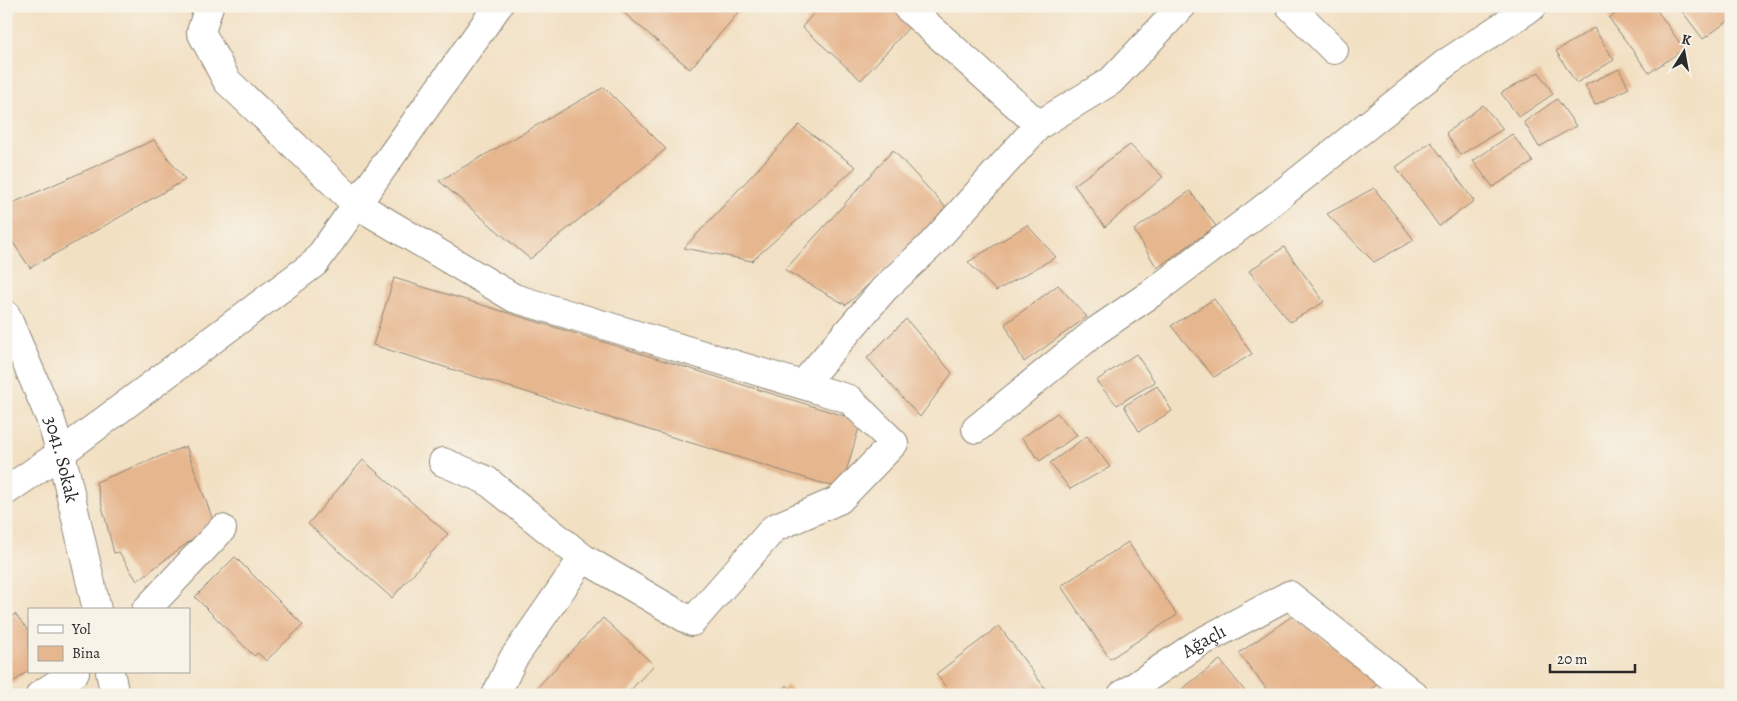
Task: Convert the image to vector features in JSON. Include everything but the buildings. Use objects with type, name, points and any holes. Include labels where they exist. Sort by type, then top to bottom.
[{"type":"street","points":[[209,6],[201,32],[227,81],[356,204],[514,298],[849,399],[894,443],[839,500],[774,528],[692,622],[583,558],[486,480],[443,462]]},
{"type":"street","points":[[6,491],[62,452],[315,263],[498,6]]},
{"type":"street","points":[[906,6],[1039,126]]},
{"type":"street","points":[[803,384],[884,289],[931,245],[1039,126],[1111,81],[1182,6]]},
{"type":"street","points":[[1290,6],[1334,50]]},
{"type":"street","points":[[976,429],[1096,331],[1152,293],[1259,212],[1446,63],[1533,6]]},
{"type":"street","name":"3041. Sokak","points":[[6,315],[50,418],[62,452],[97,608]]},
{"type":"street","points":[[148,608],[222,529]]},
{"type":"street","points":[[496,695],[513,659],[583,558]]},
{"type":"street","name":"Ağaçlı","points":[[1122,695],[1196,645],[1288,595],[1414,695]]},
{"type":"street","points":[[40,695],[72,674]]},
{"type":"street","points":[[110,674],[115,695]]}]
